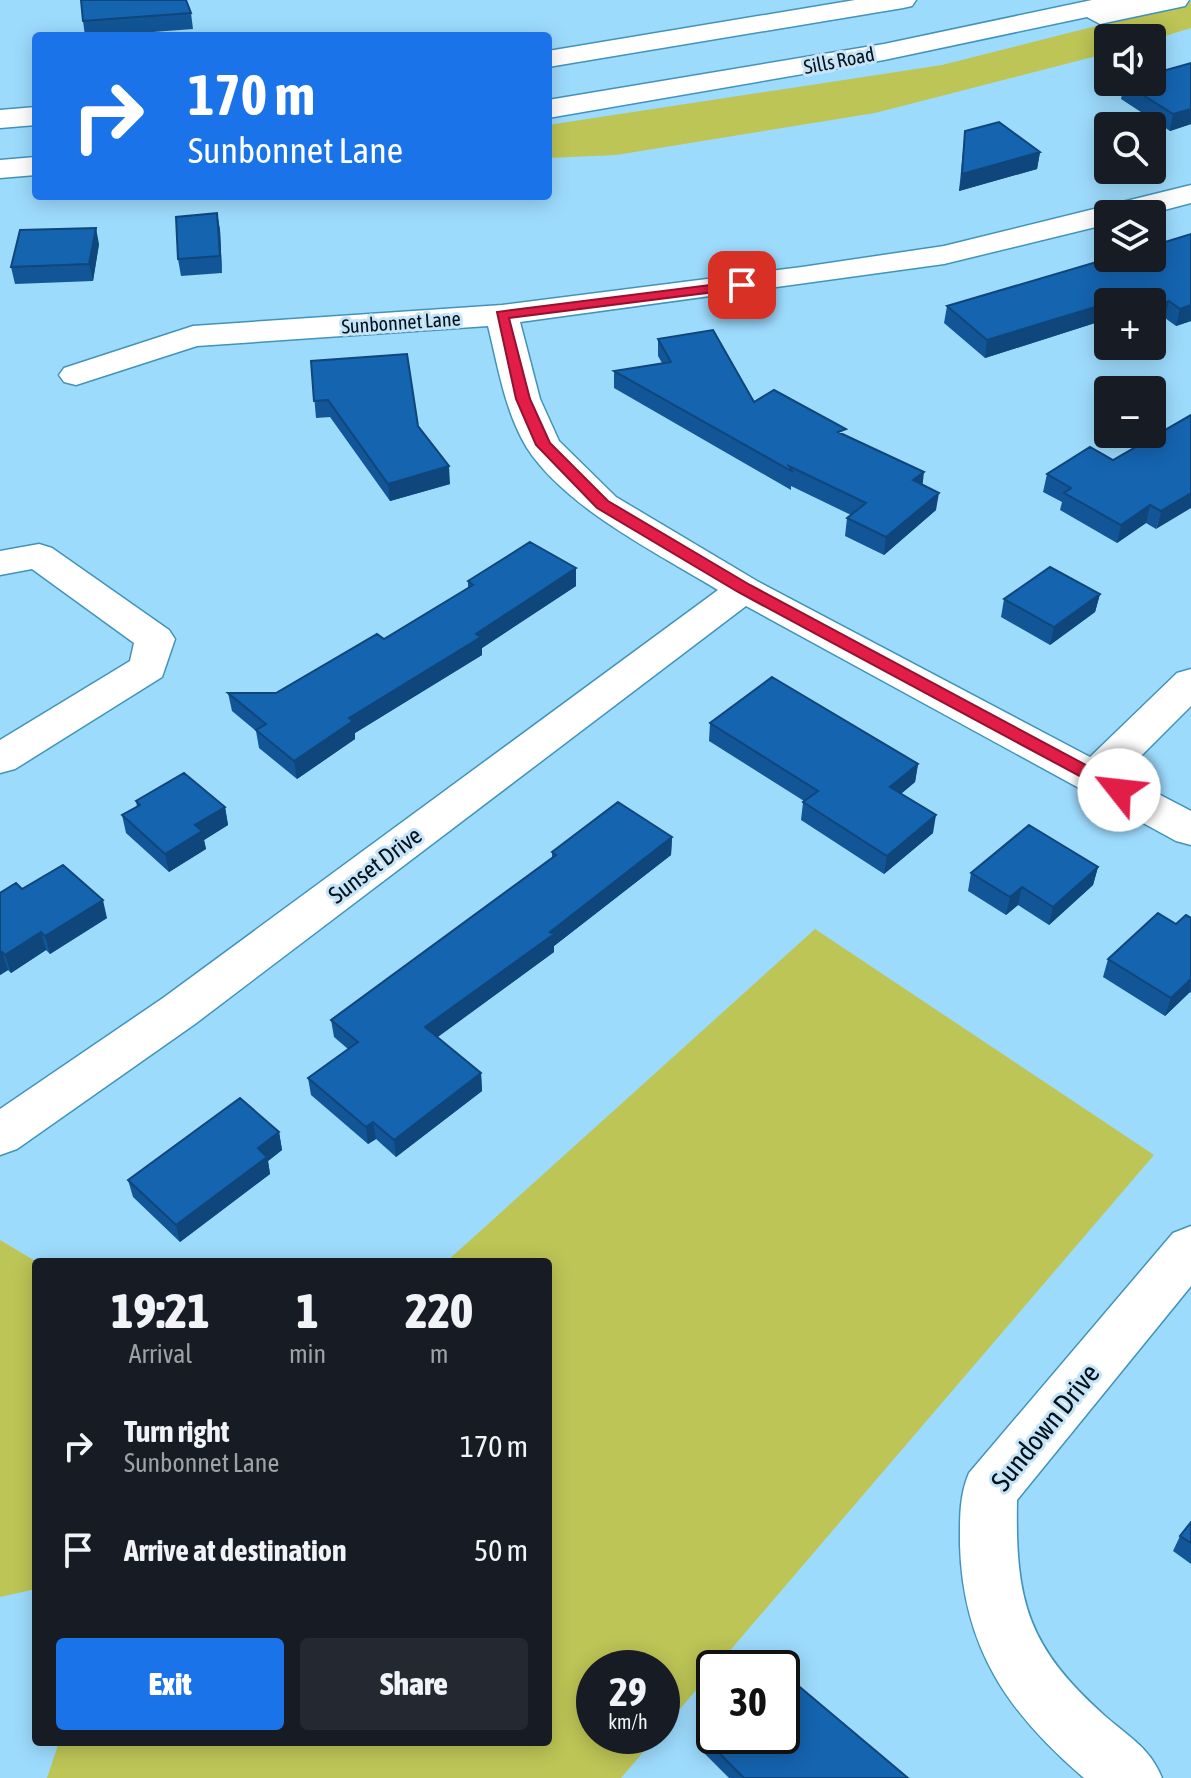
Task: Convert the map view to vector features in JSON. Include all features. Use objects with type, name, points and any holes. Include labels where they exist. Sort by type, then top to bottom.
[{"type":"street","name":"Sills Road","points":[[552,108],[732,80],[1018,25],[1129,0]]},
{"type":"street","points":[[1018,25],[1123,13],[1176,0]]},
{"type":"street","name":"Sills Road","points":[[552,58],[895,1]]},
{"type":"street","points":[[0,119],[32,116]]},
{"type":"street","points":[[0,169],[32,166]]},
{"type":"street","name":"Sunbonnet Lane","points":[[1166,201],[1191,194]]},
{"type":"street","name":"Sunbonnet Lane","points":[[76,375],[193,336],[502,315],[802,277],[944,255],[1094,219]]},
{"type":"street","points":[[502,315],[523,399],[543,445],[603,505],[744,589],[1191,830]]},
{"type":"street","points":[[0,563],[39,556],[155,639],[148,668],[0,759]]},
{"type":"street","name":"Sunset Drive","points":[[0,1135],[179,1011],[744,589]]},
{"type":"street","points":[[1095,777],[1191,682]]},
{"type":"street","name":"Sundown Drive","points":[[1131,1778],[1069,1723],[1041,1693],[1010,1649],[992,1583],[988,1537],[989,1491],[1191,1248]]},
{"type":"green space","points":[[1191,2],[1191,28],[1166,36],[1166,24],[1104,24]]},
{"type":"green space","points":[[1094,27],[1094,57],[875,113],[616,155],[552,158],[552,124],[942,65]]},
{"type":"green space","points":[[815,929],[1154,1155],[730,1650],[696,1650],[696,1690],[680,1709],[680,1650],[576,1650],[576,1754],[642,1754],[621,1778],[47,1778],[58,1746],[552,1746],[552,1258],[450,1258]]},
{"type":"green space","points":[[0,1240],[32,1259],[32,1590],[0,1597]]},
{"type":"building","points":[[81,0],[186,0],[191,13],[83,21]]},
{"type":"building","points":[[1191,63],[1191,109],[1173,114],[1145,96],[1166,96],[1166,70]]},
{"type":"building","points":[[999,122],[1040,152],[962,174],[965,131]]},
{"type":"building","points":[[217,213],[220,256],[178,259],[176,217]]},
{"type":"building","points":[[96,228],[89,264],[11,267],[20,230]]},
{"type":"building","points":[[1191,234],[1191,305],[1180,309],[1166,302],[1166,288],[1094,288],[1094,307],[987,340],[947,306],[1094,263],[1094,272],[1166,272],[1166,242]]},
{"type":"building","points":[[713,330],[754,402],[774,390],[846,429],[838,432],[924,472],[913,480],[939,493],[886,537],[847,518],[866,503],[789,466],[793,472],[614,371],[671,362],[658,339]]},
{"type":"building","points":[[407,354],[418,426],[449,466],[388,484],[328,400],[314,401],[311,361]]},
{"type":"building","points":[[1191,415],[1191,493],[1161,511],[1150,505],[1121,525],[1064,493],[1071,488],[1047,474],[1090,447],[1113,460],[1134,448],[1166,448],[1166,429]]},
{"type":"building","points":[[530,542],[576,568],[476,634],[481,637],[349,718],[353,721],[294,761],[256,730],[266,724],[228,693],[276,693],[377,634],[384,639],[473,585],[468,581]]},
{"type":"building","points":[[1050,567],[1100,594],[1054,627],[1004,599]]},
{"type":"building","points":[[772,677],[918,764],[890,787],[936,815],[887,856],[803,802],[818,791],[710,723]]},
{"type":"building","points":[[184,773],[225,807],[195,825],[202,831],[165,854],[122,815],[140,805],[136,801]]},
{"type":"building","points":[[618,802],[672,837],[550,932],[554,934],[425,1027],[481,1073],[394,1140],[373,1122],[366,1127],[308,1078],[358,1042],[331,1020],[556,855],[552,852]]},
{"type":"building","points":[[1029,825],[1098,867],[1053,907],[1022,887],[1010,897],[971,873]]},
{"type":"building","points":[[63,865],[103,900],[45,936],[41,932],[5,955],[0,954],[0,893],[16,883],[22,889]]},
{"type":"building","points":[[1158,913],[1176,924],[1186,915],[1191,918],[1191,979],[1171,998],[1108,959]]},
{"type":"building","points":[[240,1098],[279,1132],[258,1148],[267,1157],[176,1225],[128,1180]]},
{"type":"building","points":[[1191,1522],[1191,1543],[1180,1536]]},
{"type":"building","points":[[800,1687],[908,1778],[744,1778],[720,1754],[800,1754]]},
{"type":"route","points":[[742,285],[502,315],[523,399],[543,445],[603,505],[744,589],[1119,790]]}]
